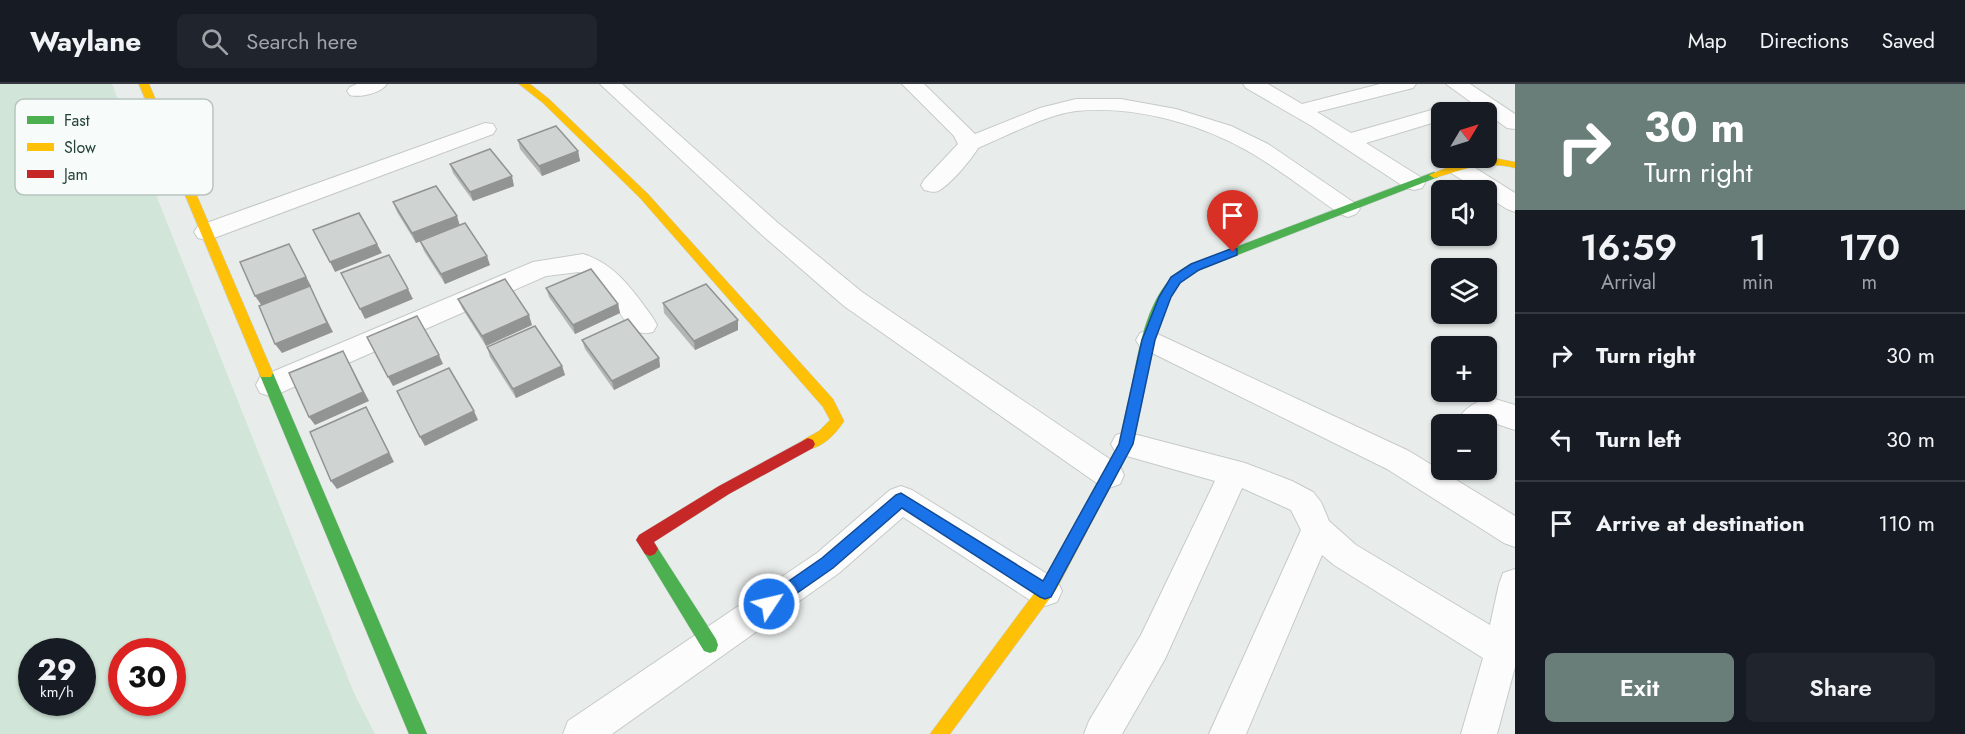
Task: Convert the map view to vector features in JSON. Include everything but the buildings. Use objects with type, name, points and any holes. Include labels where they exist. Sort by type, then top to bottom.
[{"type":"street","points":[[144,84],[150,99]]},
{"type":"street","points":[[357,91],[377,84]]},
{"type":"street","points":[[525,84],[546,101],[644,196],[828,403],[837,421],[824,435],[724,490],[644,540],[710,645]]},
{"type":"street","points":[[610,84],[770,229],[853,299],[1108,475]]},
{"type":"street","points":[[912,84],[964,133],[969,144]]},
{"type":"street","points":[[1253,84],[1414,183]]},
{"type":"street","points":[[1300,111],[1406,84]]},
{"type":"street","points":[[1456,84],[1515,123]]},
{"type":"street","points":[[932,185],[964,153],[969,144],[1047,112],[1076,105],[1121,105],[1176,115],[1223,131],[1260,149],[1348,209]]},
{"type":"street","points":[[1348,141],[1431,116]]},
{"type":"street","points":[[206,232],[485,129]]},
{"type":"street","points":[[1497,160],[1515,165]]},
{"type":"street","points":[[939,734],[1045,591],[1126,444],[1149,340],[1165,297],[1176,280],[1195,267],[1451,168]]},
{"type":"street","points":[[1459,168],[1515,204]]},
{"type":"street","points":[[190,195],[418,734]]},
{"type":"street","points":[[270,385],[542,268],[583,263],[612,282],[644,325]]},
{"type":"street","points":[[1149,340],[1353,437],[1431,467]]},
{"type":"street","points":[[1478,414],[1492,410],[1515,418]]},
{"type":"street","points":[[1126,444],[1234,473],[1281,489],[1302,501],[1310,512],[1317,530],[1345,555],[1502,651]]},
{"type":"street","points":[[1102,734],[1153,647],[1234,473]]},
{"type":"street","points":[[1449,480],[1515,532]]},
{"type":"street","points":[[581,734],[828,563],[901,499],[1045,591]]},
{"type":"street","points":[[1227,734],[1317,530]]},
{"type":"street","points":[[1479,734],[1502,651],[1515,584]]},
{"type":"green space","points":[[0,84],[112,84],[118,99],[15,99],[15,195],[156,195],[354,693],[375,734],[0,734]]},
{"type":"traffic: fast","points":[[1134,407],[1154,322],[1168,291],[1180,276],[1195,267],[1434,175]]},
{"type":"traffic: fast","points":[[266,373],[418,734]]},
{"type":"traffic: fast","points":[[650,549],[710,645]]},
{"type":"traffic: slow","points":[[144,84],[150,99]]},
{"type":"traffic: slow","points":[[524,84],[546,101],[644,196],[828,403],[837,421],[824,435],[808,444]]},
{"type":"traffic: slow","points":[[1434,175],[1474,162],[1494,161],[1515,165]]},
{"type":"traffic: slow","points":[[191,195],[266,373]]},
{"type":"traffic: slow","points":[[939,734],[1050,585],[1126,444],[1134,407]]},
{"type":"traffic: jam","points":[[650,549],[644,540],[724,490],[808,444]]},
{"type":"route","points":[[769,604],[828,563],[901,499],[1045,591],[1126,444],[1149,340],[1165,297],[1176,280],[1195,267],[1233,252]]}]
